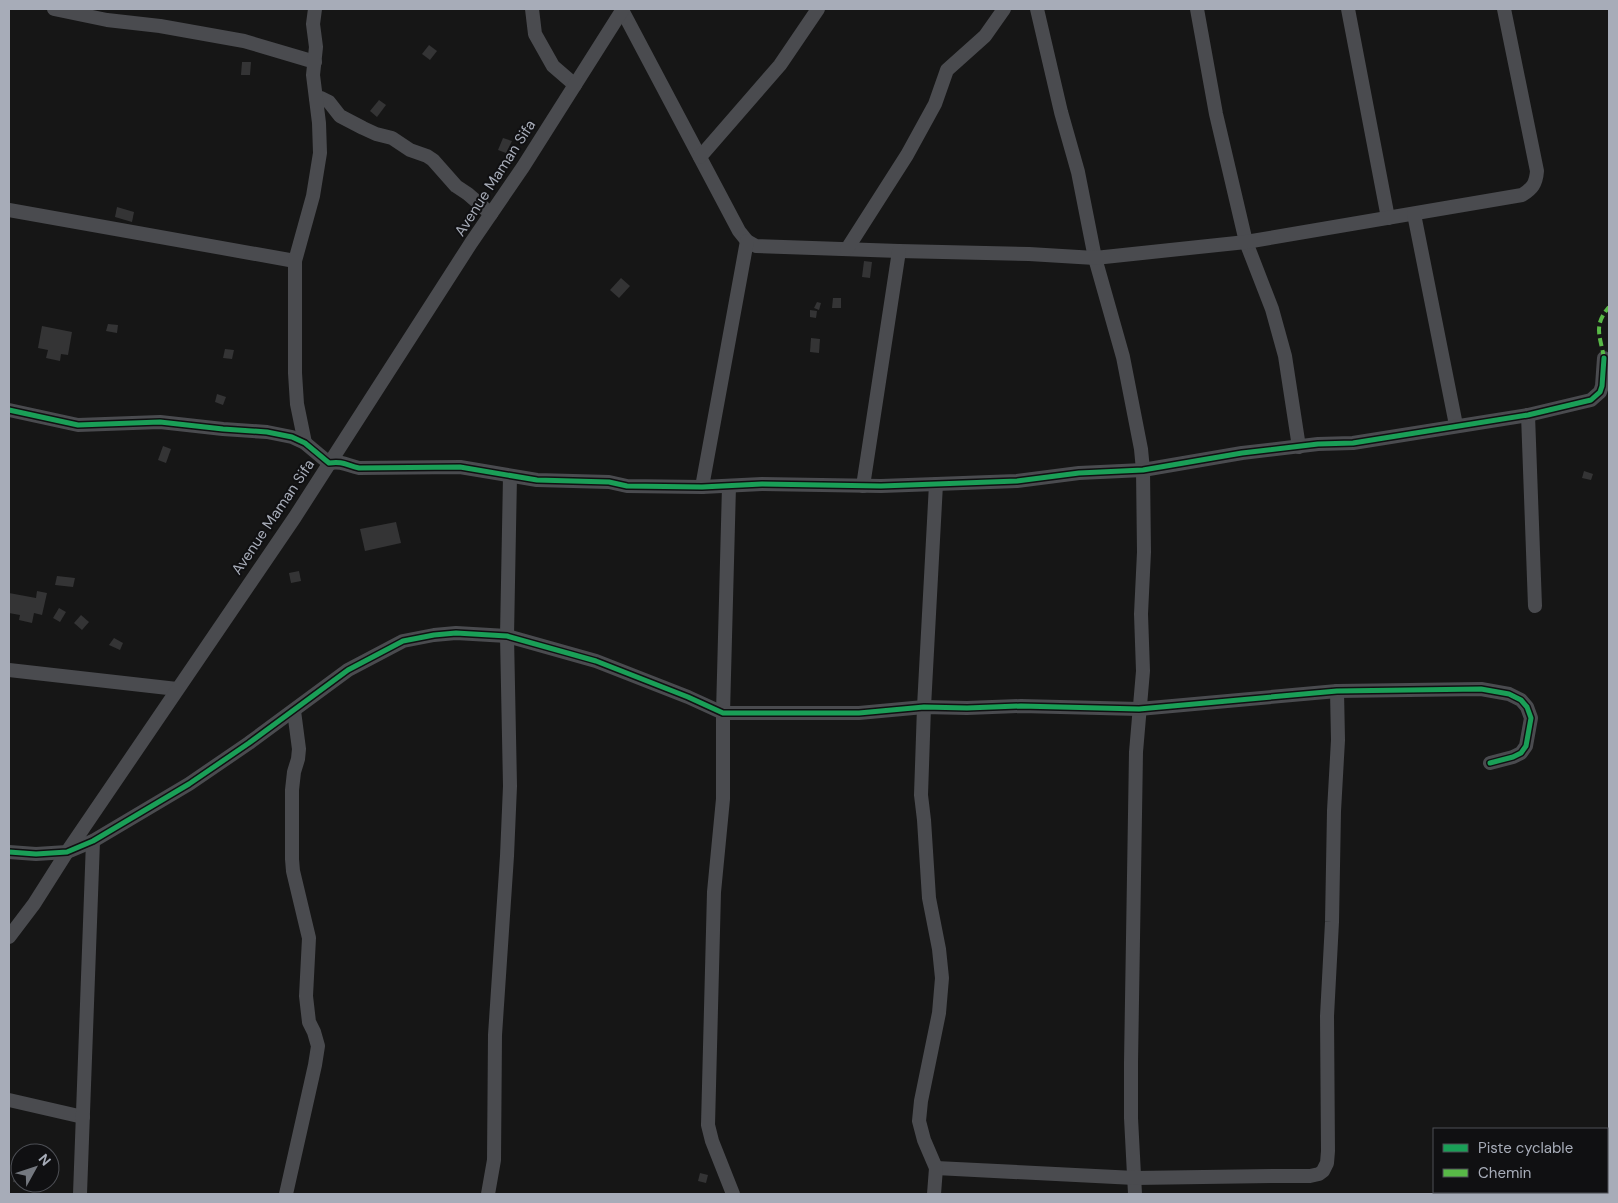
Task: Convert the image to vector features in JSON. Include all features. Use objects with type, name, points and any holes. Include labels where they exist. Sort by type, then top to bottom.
[{"type":"street","points":[[54,9],[107,20],[160,26],[244,41],[315,62]]},
{"type":"street","points":[[305,443],[297,404],[295,261],[313,196],[320,153],[320,123],[313,75],[316,47],[312,24],[315,9]]},
{"type":"street","points":[[532,9],[535,34],[553,66],[575,85]]},
{"type":"street","points":[[622,9],[739,231],[747,241],[756,246],[1029,254],[1095,258],[1246,242],[1522,196],[1536,182],[1537,171],[1504,9]]},
{"type":"street","name":"Avenue Maman Sifa","points":[[9,937],[34,904],[67,852],[295,516],[491,214],[524,167],[622,9]]},
{"type":"street","points":[[700,157],[780,66],[818,9]]},
{"type":"street","points":[[847,249],[907,155],[935,104],[946,70],[985,36],[1004,9]]},
{"type":"street","points":[[1037,9],[1061,112],[1078,172],[1095,258],[1123,357],[1143,470],[1144,552],[1140,614],[1143,671],[1136,761],[1131,1100],[1135,1194]]},
{"type":"street","points":[[1197,9],[1216,114],[1246,242],[1272,309],[1286,356],[1299,446]]},
{"type":"street","points":[[1348,9],[1388,218]]},
{"type":"street","points":[[316,98],[329,102],[340,116],[363,128],[392,138],[410,150],[427,156],[433,160],[456,186],[491,214]]},
{"type":"street","points":[[9,210],[295,261]]},
{"type":"street","points":[[1414,214],[1456,425]]},
{"type":"street","points":[[702,487],[747,241]]},
{"type":"street","points":[[863,486],[898,251]]},
{"type":"street","points":[[9,410],[78,424],[160,422],[223,430],[267,432],[292,437],[305,443],[329,464],[341,462],[359,468],[460,468],[537,480],[609,482],[627,486],[702,487],[796,484],[863,486],[936,484],[1143,470],[1242,453],[1318,444],[1353,443],[1456,425],[1528,415],[1591,400],[1600,392],[1602,386],[1604,358]]},
{"type":"street","points":[[1528,415],[1535,606]]},
{"type":"street","points":[[488,1194],[494,1160],[495,1035],[505,896],[510,786],[507,636],[510,476]]},
{"type":"street","points":[[934,1194],[936,1168],[924,1140],[919,1121],[920,1101],[939,1013],[942,978],[939,949],[929,898],[921,795],[936,484]]},
{"type":"street","points":[[729,486],[723,714],[723,799],[714,892],[708,1125],[712,1141],[733,1194]]},
{"type":"street","points":[[9,852],[36,854],[67,852],[93,840],[189,784],[294,711],[348,670],[403,642],[434,635],[456,633],[507,636],[621,670],[688,697],[723,714],[859,713],[924,707],[1022,706],[1139,709],[1337,691],[1481,689],[1509,694],[1521,700],[1527,707],[1531,718],[1526,746],[1521,753],[1513,757],[1490,762]]},
{"type":"street","points":[[9,670],[177,689]]},
{"type":"street","points":[[936,1168],[1135,1178],[1310,1176],[1323,1171],[1327,1163],[1329,1130],[1327,1016],[1338,740],[1337,691]]},
{"type":"street","points":[[286,1194],[316,1065],[318,1046],[309,1022],[306,996],[309,938],[293,871],[292,859],[292,790],[299,749],[294,711]]},
{"type":"street","points":[[80,1194],[93,840]]},
{"type":"street","points":[[9,1100],[82,1117]]},
{"type":"building","points":[[429,45],[437,51],[430,60],[422,54]]},
{"type":"building","points":[[242,62],[251,62],[250,75],[241,75]]},
{"type":"building","points":[[379,100],[386,105],[377,117],[370,111]]},
{"type":"building","points":[[503,138],[512,141],[506,153],[498,150]]},
{"type":"building","points":[[117,207],[134,212],[132,222],[115,217]]},
{"type":"building","points":[[864,261],[872,262],[870,278],[862,277]]},
{"type":"building","points":[[621,278],[630,286],[619,298],[610,290]]},
{"type":"building","points":[[833,298],[841,298],[841,308],[832,308]]},
{"type":"building","points":[[817,302],[821,303],[819,310],[814,308]]},
{"type":"building","points":[[810,310],[817,311],[816,318],[810,317]]},
{"type":"building","points":[[108,324],[118,325],[117,333],[106,331]]},
{"type":"building","points":[[42,326],[72,332],[68,355],[61,354],[60,361],[46,358],[48,350],[38,348]]},
{"type":"building","points":[[811,338],[820,339],[819,353],[810,352]]},
{"type":"building","points":[[225,349],[234,350],[232,359],[223,358]]},
{"type":"building","points":[[217,394],[226,397],[223,405],[215,402]]},
{"type":"building","points":[[163,446],[171,449],[166,463],[158,460]]},
{"type":"building","points":[[1584,471],[1593,474],[1591,480],[1582,478]]},
{"type":"building","points":[[396,522],[401,543],[365,551],[360,529]]},
{"type":"building","points":[[299,571],[301,581],[291,583],[289,573]]},
{"type":"building","points":[[57,576],[75,578],[73,587],[55,585]]},
{"type":"building","points":[[37,591],[47,593],[42,615],[34,613],[32,623],[19,620],[20,615],[9,613],[9,593],[36,598]]},
{"type":"building","points":[[59,608],[66,612],[60,622],[53,618]]},
{"type":"building","points":[[81,615],[89,622],[82,630],[74,623]]},
{"type":"building","points":[[114,638],[123,643],[120,650],[109,645]]},
{"type":"building","points":[[700,1173],[708,1175],[706,1183],[698,1181]]},
{"type":"marked path","points":[[1604,358],[1599,325],[1609,307]]},
{"type":"cycle path","points":[[9,410],[78,425],[160,422],[267,432],[292,437],[305,443],[329,463],[341,463],[359,468],[460,467],[537,480],[609,482],[627,486],[702,487],[762,484],[881,486],[1017,481],[1079,473],[1143,470],[1242,453],[1318,444],[1353,443],[1528,415],[1591,400],[1600,392],[1602,386],[1604,358]]},
{"type":"cycle path","points":[[9,852],[36,854],[67,852],[93,841],[189,784],[249,743],[348,670],[403,641],[456,633],[507,636],[596,661],[688,697],[723,713],[859,713],[924,707],[1021,706],[1139,709],[1337,691],[1481,689],[1509,694],[1521,700],[1527,707],[1531,718],[1526,746],[1521,753],[1490,763]]}]
